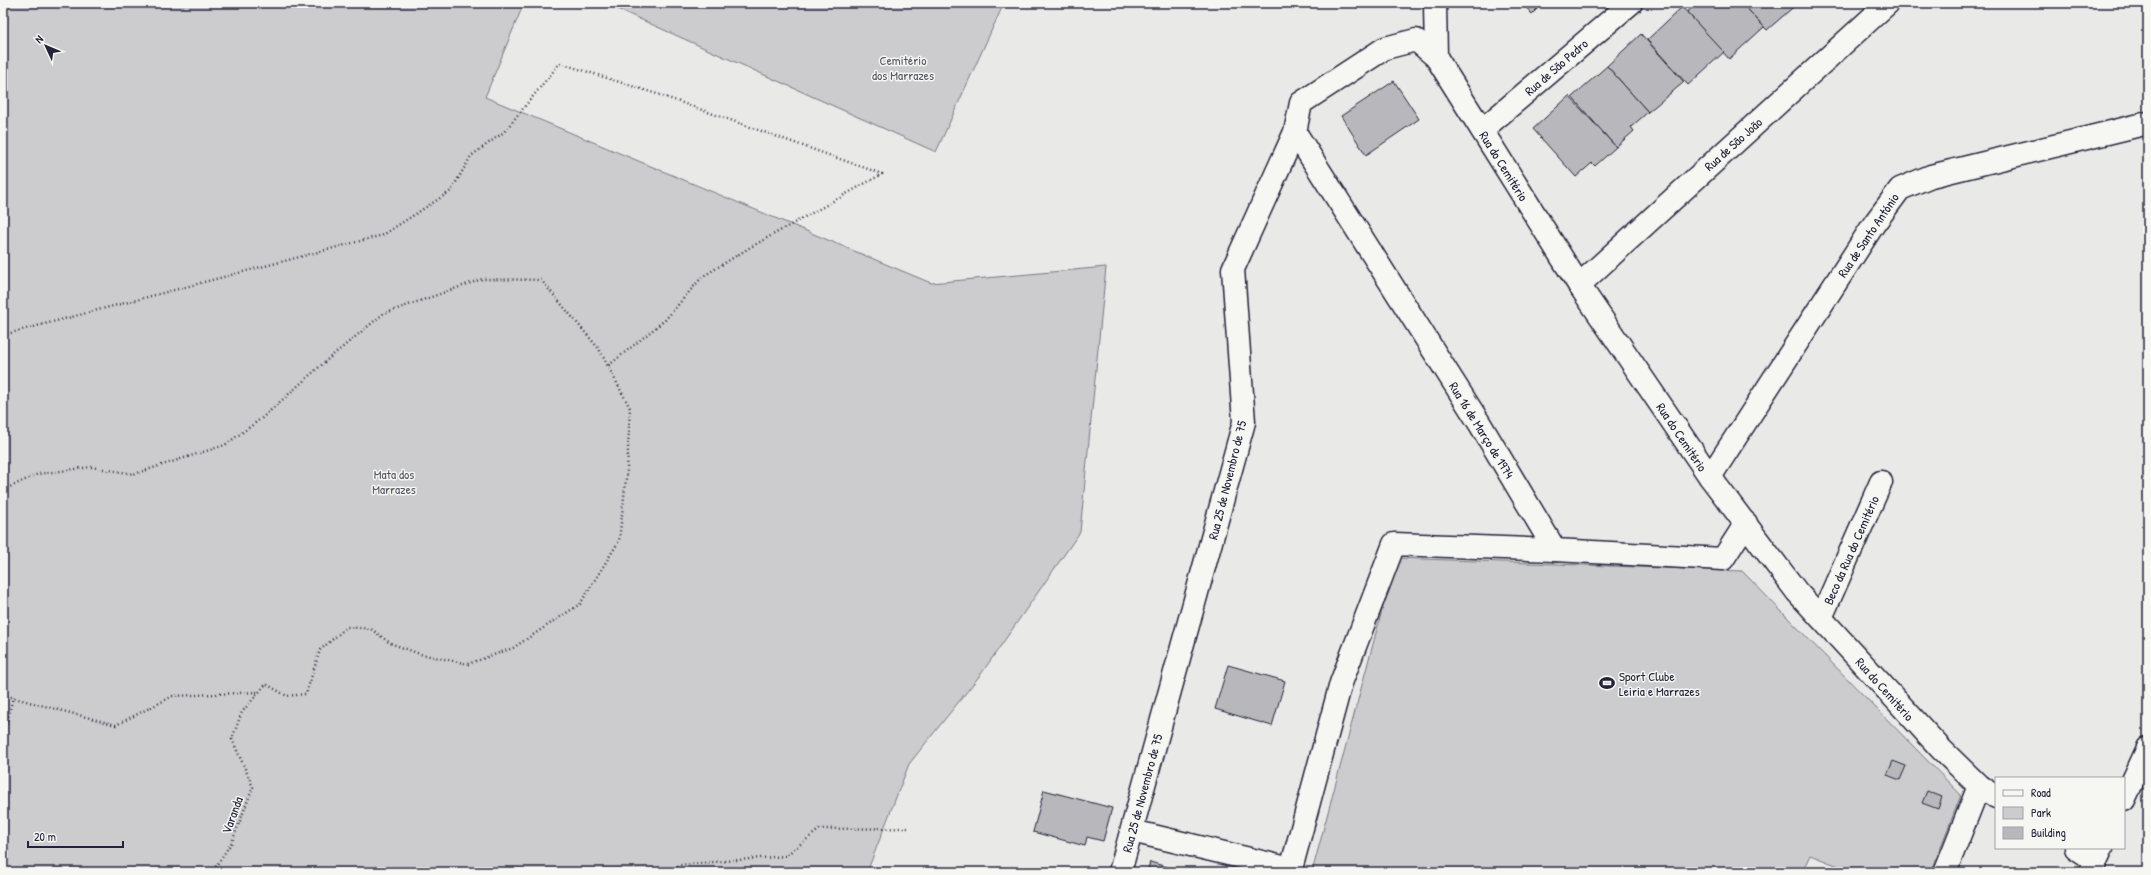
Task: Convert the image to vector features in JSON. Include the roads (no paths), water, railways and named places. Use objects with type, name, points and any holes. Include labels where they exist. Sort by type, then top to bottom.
[{"type":"street","points":[[1435,3],[1436,57]]},
{"type":"street","name":"Rua de São Pedro","points":[[1482,130],[1630,3]]},
{"type":"street","name":"Rua de São João","points":[[1579,285],[1888,3]]},
{"type":"street","name":"Rua do Cemitério","points":[[1416,40],[1436,57],[1579,285],[1710,477],[1797,592],[1941,749],[1987,791]]},
{"type":"street","name":"Rua 25 de Novembro de 75","points":[[1120,872],[1244,422],[1234,269],[1295,132],[1301,103],[1386,48],[1416,40]]},
{"type":"street","name":"Rua de Santo António","points":[[1710,477],[1874,224],[1900,189],[1931,176],[2148,123]]},
{"type":"street","name":"Rua 16 de Março de 1974","points":[[1295,132],[1480,424],[1555,550]]},
{"type":"street","name":"Beco da Rua do Cemitério","points":[[1821,618],[1881,482]]},
{"type":"street","points":[[1132,831],[1291,869],[1341,683],[1394,544],[1555,550],[1723,559],[1746,523]]},
{"type":"street","points":[[2125,798],[2148,748]]},
{"type":"street","points":[[1945,872],[1987,791]]},
{"type":"street","points":[[2078,849],[2096,860]]},
{"type":"place","name":"Sport Clube Leiria e Marrazes","points":[[1607,683]]},
{"type":"park label","name":"Cemitério dos Marrazes","points":[[903,68]]},
{"type":"park label","name":"Mata dos Marrazes","points":[[394,482]]}]
